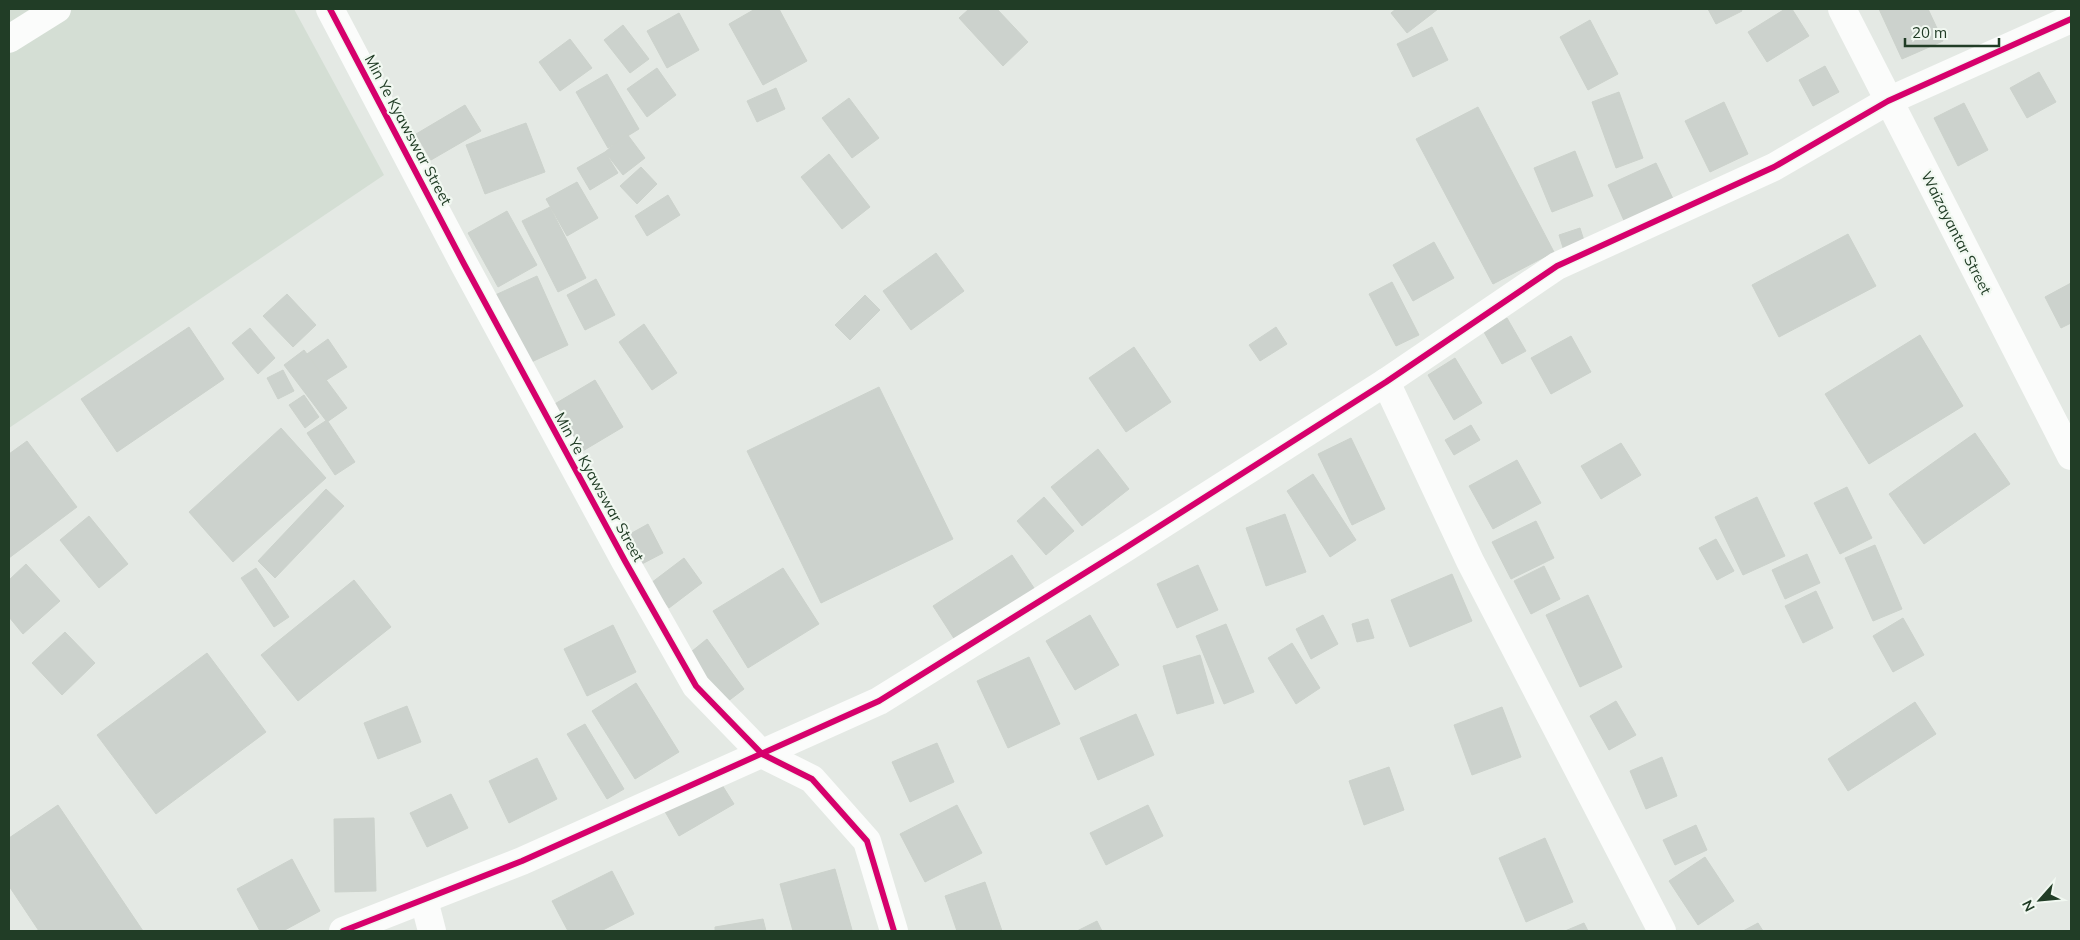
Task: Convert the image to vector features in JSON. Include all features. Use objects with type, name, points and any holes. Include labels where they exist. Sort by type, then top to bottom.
[{"type":"street","points":[[9,39],[57,9]]},
{"type":"street","name":"Min Ye Kyawswar Street","points":[[330,9],[563,447],[696,686],[762,754],[812,779],[867,841],[894,931]]},
{"type":"street","name":"Waizayantar Street","points":[[1842,9],[2071,456]]},
{"type":"street","points":[[343,931],[522,861],[879,702],[1386,382],[1557,266],[1774,167],[1888,101],[2071,19]]},
{"type":"street","points":[[1386,382],[1470,562],[1662,931]]},
{"type":"street","points":[[424,900],[432,931]]},
{"type":"shaded area","points":[[9,9],[294,9],[384,175],[9,428]]},
{"type":"building","points":[[755,9],[779,9],[807,61],[763,85],[729,24]]},
{"type":"building","points":[[969,9],[997,9],[1028,42],[1003,66],[959,18]]},
{"type":"building","points":[[1396,9],[1438,9],[1407,33],[1391,13]]},
{"type":"building","points":[[1708,9],[1741,9],[1742,11],[1716,24]]},
{"type":"building","points":[[1785,9],[1792,9],[1809,36],[1767,62],[1748,32]]},
{"type":"building","points":[[1879,9],[1928,9],[1943,41],[1902,59]]},
{"type":"building","points":[[679,13],[699,50],[667,68],[647,31]]},
{"type":"building","points":[[1590,20],[1618,74],[1588,90],[1560,37]]},
{"type":"building","points":[[623,25],[649,59],[630,73],[604,40]]},
{"type":"building","points":[[1432,27],[1448,60],[1413,77],[1397,44]]},
{"type":"building","points":[[570,39],[592,68],[560,91],[539,62]]},
{"type":"building","points":[[1825,66],[1839,92],[1813,106],[1799,80]]},
{"type":"building","points":[[657,68],[676,95],[647,117],[627,89]]},
{"type":"building","points":[[2039,72],[2056,102],[2027,118],[2010,88]]},
{"type":"building","points":[[607,74],[639,129],[608,148],[576,92]]},
{"type":"building","points":[[776,88],[785,109],[757,122],[747,101]]},
{"type":"building","points":[[1619,92],[1643,158],[1616,168],[1592,102]]},
{"type":"building","points":[[849,98],[879,138],[852,158],[822,118]]},
{"type":"building","points":[[1724,102],[1748,154],[1710,172],[1685,121]]},
{"type":"building","points":[[1964,103],[1988,150],[1958,166],[1934,118]]},
{"type":"building","points":[[465,105],[481,131],[431,160],[416,134]]},
{"type":"building","points":[[1478,107],[1554,252],[1493,284],[1416,139]]},
{"type":"building","points":[[526,123],[545,172],[485,194],[466,145]]},
{"type":"building","points":[[627,134],[645,158],[623,175],[605,152]]},
{"type":"building","points":[[1575,151],[1593,196],[1552,212],[1534,168]]},
{"type":"building","points":[[605,152],[618,173],[590,190],[577,168]]},
{"type":"building","points":[[829,154],[870,207],[842,229],[801,177]]},
{"type":"building","points":[[1656,163],[1675,203],[1626,225],[1608,185]]},
{"type":"building","points":[[641,167],[657,184],[637,204],[620,186]]},
{"type":"building","points":[[577,182],[598,218],[567,236],[546,199]]},
{"type":"building","points":[[668,195],[680,215],[647,236],[635,216]]},
{"type":"building","points":[[550,207],[586,278],[558,292],[522,221]]},
{"type":"building","points":[[507,211],[537,265],[498,287],[468,233]]},
{"type":"building","points":[[1580,228],[1587,250],[1566,257],[1559,235]]},
{"type":"building","points":[[1848,234],[1876,286],[1779,337],[1752,285]]},
{"type":"building","points":[[1434,242],[1454,278],[1413,301],[1393,265]]},
{"type":"building","points":[[936,253],[964,291],[911,330],[883,291]]},
{"type":"building","points":[[537,276],[568,345],[525,365],[493,296]]},
{"type":"building","points":[[596,279],[615,315],[585,330],[567,295]]},
{"type":"building","points":[[1392,282],[1419,335],[1396,346],[1369,294]]},
{"type":"building","points":[[2071,283],[2071,323],[2061,328],[2045,297]]},
{"type":"building","points":[[287,294],[316,325],[293,347],[263,316]]},
{"type":"building","points":[[865,295],[880,310],[850,340],[835,325]]},
{"type":"building","points":[[1507,318],[1526,351],[1502,364],[1484,332]]},
{"type":"building","points":[[644,324],[677,373],[652,390],[619,342]]},
{"type":"building","points":[[189,327],[224,379],[117,452],[81,399]]},
{"type":"building","points":[[1276,327],[1287,344],[1260,361],[1249,345]]},
{"type":"building","points":[[250,328],[275,358],[258,374],[232,343]]},
{"type":"building","points":[[1920,335],[1963,406],[1869,464],[1825,394]]},
{"type":"building","points":[[1571,336],[1591,372],[1551,394],[1531,358]]},
{"type":"building","points":[[328,339],[347,367],[325,381],[307,354]]},
{"type":"building","points":[[1134,347],[1171,402],[1126,432],[1089,378]]},
{"type":"building","points":[[304,350],[347,408],[327,422],[284,365]]},
{"type":"building","points":[[1455,358],[1482,403],[1454,420],[1428,375]]},
{"type":"building","points":[[283,370],[294,391],[278,399],[267,378]]},
{"type":"building","points":[[595,380],[623,427],[581,452],[553,405]]},
{"type":"building","points":[[879,387],[953,539],[821,603],[747,451]]},
{"type":"building","points":[[304,395],[319,417],[305,428],[289,405]]},
{"type":"building","points":[[327,420],[355,462],[335,475],[307,433]]},
{"type":"building","points":[[1471,425],[1480,440],[1454,455],[1445,440]]},
{"type":"building","points":[[281,428],[326,478],[233,562],[189,512]]},
{"type":"building","points":[[1975,433],[2010,484],[1924,544],[1889,494]]},
{"type":"building","points":[[1351,438],[1385,509],[1352,525],[1318,454]]},
{"type":"building","points":[[27,441],[77,507],[9,558],[9,454]]},
{"type":"building","points":[[1621,443],[1641,475],[1601,499],[1581,466]]},
{"type":"building","points":[[1098,449],[1129,489],[1082,526],[1051,487]]},
{"type":"building","points":[[1517,460],[1541,503],[1493,529],[1469,486]]},
{"type":"building","points":[[1313,474],[1356,540],[1330,557],[1287,491]]},
{"type":"building","points":[[1847,487],[1872,538],[1840,554],[1814,503]]},
{"type":"building","points":[[326,489],[344,506],[275,578],[258,561]]},
{"type":"building","points":[[1044,497],[1074,531],[1046,555],[1017,521]]},
{"type":"building","points":[[1757,497],[1785,556],[1743,575],[1715,517]]},
{"type":"building","points":[[1285,514],[1306,572],[1266,586],[1246,528]]},
{"type":"building","points":[[89,516],[128,564],[99,588],[60,540]]},
{"type":"building","points":[[1536,521],[1554,558],[1511,579],[1492,542]]},
{"type":"building","points":[[648,524],[663,553],[636,567],[621,539]]},
{"type":"building","points":[[1716,539],[1734,571],[1717,580],[1699,548]]},
{"type":"building","points":[[1875,545],[1902,609],[1873,621],[1845,558]]},
{"type":"building","points":[[1807,554],[1820,583],[1785,599],[1772,570]]},
{"type":"building","points":[[1012,555],[1036,591],[957,643],[933,606]]},
{"type":"building","points":[[684,558],[702,583],[669,608],[651,583]]},
{"type":"building","points":[[26,564],[60,601],[23,634],[9,617],[9,580]]},
{"type":"building","points":[[1198,565],[1218,610],[1177,628],[1157,584]]},
{"type":"building","points":[[1544,566],[1560,599],[1531,614],[1514,581]]},
{"type":"building","points":[[256,568],[289,617],[274,627],[241,578]]},
{"type":"building","points":[[783,568],[819,624],[748,668],[713,611]]},
{"type":"building","points":[[1452,574],[1472,621],[1410,647],[1391,600]]},
{"type":"building","points":[[354,580],[391,627],[298,701],[261,655]]},
{"type":"building","points":[[1816,591],[1833,628],[1803,643],[1785,606]]},
{"type":"building","points":[[1588,595],[1622,667],[1580,687],[1546,615]]},
{"type":"building","points":[[1090,615],[1119,665],[1075,690],[1046,641]]},
{"type":"building","points":[[1323,615],[1338,644],[1311,659],[1296,629]]},
{"type":"building","points":[[1903,618],[1924,655],[1893,672],[1873,636]]},
{"type":"building","points":[[1368,619],[1374,638],[1357,642],[1352,624]]},
{"type":"building","points":[[1226,624],[1254,692],[1224,704],[1196,636]]},
{"type":"building","points":[[613,625],[636,672],[587,696],[564,649]]},
{"type":"building","points":[[65,632],[95,663],[62,695],[32,663]]},
{"type":"building","points":[[707,639],[744,689],[723,705],[686,656]]},
{"type":"building","points":[[1292,643],[1320,688],[1296,704],[1268,658]]},
{"type":"building","points":[[207,653],[266,732],[156,814],[97,735]]},
{"type":"building","points":[[1200,655],[1214,703],[1177,714],[1163,666]]},
{"type":"building","points":[[1029,657],[1060,724],[1008,748],[977,681]]},
{"type":"building","points":[[636,683],[679,752],[635,779],[592,711]]},
{"type":"building","points":[[1616,701],[1636,735],[1609,750],[1590,716]]},
{"type":"building","points":[[1915,702],[1936,734],[1848,791],[1828,759]]},
{"type":"building","points":[[407,706],[421,742],[378,759],[364,723]]},
{"type":"building","points":[[1502,707],[1521,757],[1472,775],[1454,725]]},
{"type":"building","points":[[1136,714],[1154,755],[1098,780],[1080,738]]},
{"type":"building","points":[[585,724],[624,789],[607,799],[567,734]]},
{"type":"building","points":[[937,743],[954,782],[910,802],[892,762]]},
{"type":"building","points":[[1662,757],[1677,796],[1646,809],[1630,771]]},
{"type":"building","points":[[537,758],[557,799],[509,823],[489,781]]},
{"type":"building","points":[[1389,767],[1404,810],[1364,825],[1349,781]]},
{"type":"building","points":[[717,777],[734,804],[679,836],[663,808]]},
{"type":"building","points":[[451,794],[468,828],[427,847],[410,813]]},
{"type":"building","points":[[58,805],[143,931],[39,931],[9,886],[9,838]]},
{"type":"building","points":[[957,805],[982,853],[925,882],[900,834]]},
{"type":"building","points":[[1148,805],[1163,836],[1106,865],[1090,833]]},
{"type":"building","points":[[374,818],[376,891],[335,892],[334,819]]},
{"type":"building","points":[[1696,825],[1707,850],[1675,865],[1663,840]]},
{"type":"building","points":[[1545,838],[1573,902],[1526,922],[1499,858]]},
{"type":"building","points":[[1705,857],[1734,901],[1698,925],[1669,881]]},
{"type":"building","points":[[292,859],[320,911],[283,931],[260,931],[237,889]]},
{"type":"building","points":[[835,869],[852,930],[793,931],[780,884]]},
{"type":"building","points":[[612,871],[634,914],[601,931],[568,931],[552,901]]},
{"type":"building","points":[[985,882],[1002,931],[957,931],[945,896]]},
{"type":"building","points":[[763,919],[766,931],[715,931],[715,927]]},
{"type":"building","points":[[1097,921],[1102,931],[1077,931]]},
{"type":"building","points":[[1584,923],[1588,931],[1565,931]]},
{"type":"building","points":[[1758,923],[1763,931],[1743,931]]},
{"type":"cycle path","points":[[330,9],[464,264],[625,561],[696,686],[762,754],[812,779],[867,841],[894,931]]},
{"type":"cycle path","points":[[343,931],[522,861],[879,701],[1122,550],[1386,382],[1557,266],[1774,167],[1888,101],[2071,19]]}]
